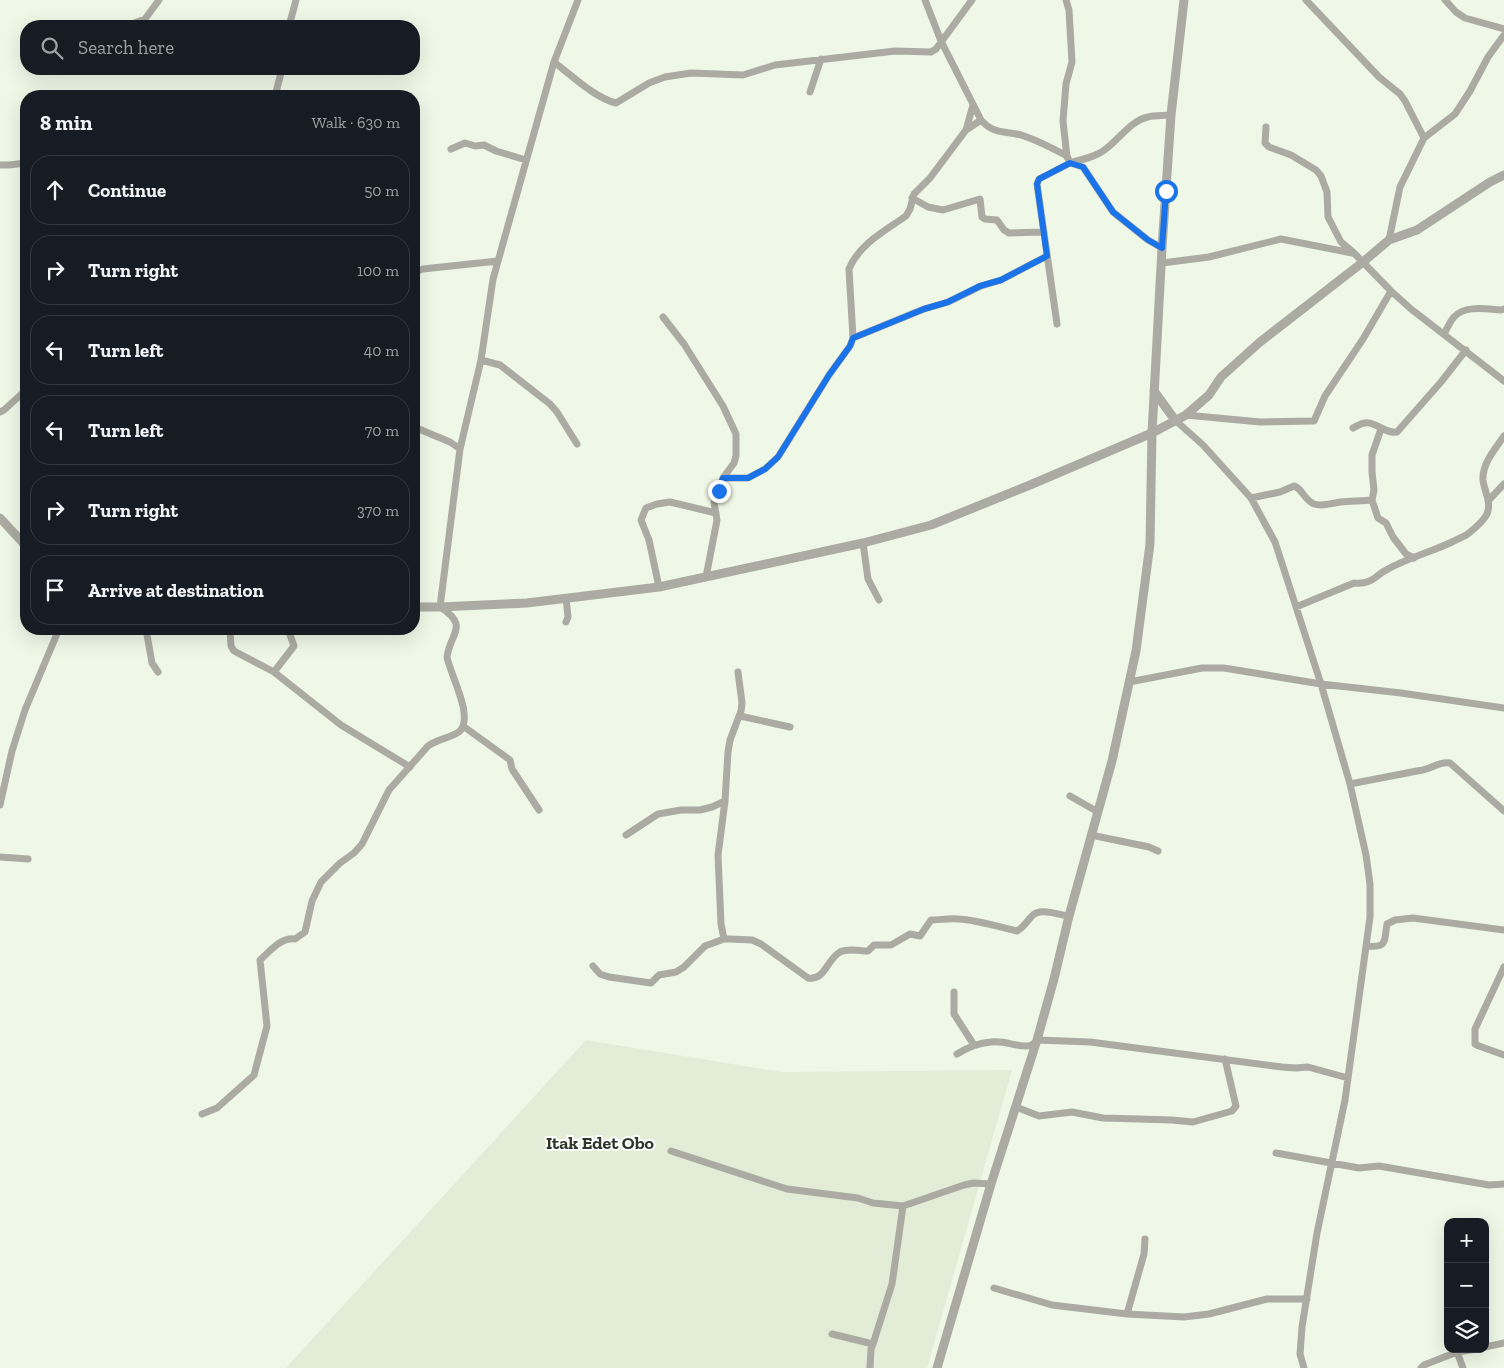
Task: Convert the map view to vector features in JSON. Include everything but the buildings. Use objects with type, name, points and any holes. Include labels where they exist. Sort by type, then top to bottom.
[{"type":"street","points":[[142,20],[158,0]]},
{"type":"street","points":[[291,20],[296,0]]},
{"type":"street","points":[[440,608],[460,449],[481,360],[493,279],[554,62],[578,0]]},
{"type":"street","points":[[925,0],[941,41],[981,120],[996,132],[1015,133],[1026,136],[1083,167],[1113,212],[1148,240],[1162,248]]},
{"type":"street","points":[[554,62],[599,95],[609,101],[616,102],[665,76],[691,73],[743,75],[775,65],[821,59],[895,51],[930,52],[936,49],[972,0]]},
{"type":"street","points":[[937,1368],[1054,979],[1069,916],[1112,761],[1136,651],[1150,544],[1152,433],[1162,248],[1171,115],[1184,0]]},
{"type":"street","points":[[1306,0],[1379,77],[1400,94],[1424,138]]},
{"type":"street","points":[[1445,0],[1456,12],[1465,18],[1504,28]]},
{"type":"street","points":[[1068,1],[1072,62],[1066,84],[1063,121],[1069,159]]},
{"type":"street","points":[[1389,240],[1400,187],[1424,138],[1455,114],[1488,57],[1504,35]]},
{"type":"street","points":[[810,92],[821,59]]},
{"type":"street","points":[[277,90],[280,75]]},
{"type":"street","points":[[966,130],[973,105]]},
{"type":"street","points":[[1057,324],[1038,181],[1061,168],[1069,159],[1097,154],[1106,149],[1125,131],[1141,120],[1148,117],[1171,115]]},
{"type":"street","points":[[723,478],[748,478],[765,469],[778,457],[829,375],[850,346],[853,338],[849,269],[853,259],[863,247],[906,216],[914,194],[930,178],[966,130],[981,120]]},
{"type":"street","points":[[1266,127],[1265,143],[1270,147],[1291,155],[1316,170],[1321,176],[1327,192],[1328,217],[1341,242],[1391,292],[1504,381]]},
{"type":"street","points":[[451,149],[465,143],[475,146],[484,145],[496,151],[526,160]]},
{"type":"street","points":[[0,165],[20,164]]},
{"type":"street","points":[[420,607],[440,608],[527,603],[659,587],[931,525],[1152,433],[1186,414],[1210,395],[1221,378],[1260,342],[1389,240],[1417,230],[1490,182],[1504,175]]},
{"type":"street","points":[[912,198],[928,207],[942,210],[980,199],[982,218],[997,220],[1004,230],[1009,233],[1044,232]]},
{"type":"street","points":[[1162,262],[1210,257],[1281,239],[1354,253]]},
{"type":"street","points":[[853,338],[924,309],[948,302],[980,286],[1001,280],[1047,256]]},
{"type":"street","points":[[420,270],[498,261]]},
{"type":"street","points":[[1186,414],[1260,422],[1314,421],[1325,396],[1363,339],[1391,292]]},
{"type":"street","points":[[1444,334],[1454,316],[1462,312],[1472,308],[1504,309]]},
{"type":"street","points":[[663,317],[684,344],[723,406],[736,434],[736,456],[731,469],[723,478],[714,503],[717,520],[706,576]]},
{"type":"street","points":[[1353,428],[1363,423],[1369,423],[1393,433],[1397,432],[1466,350]]},
{"type":"street","points":[[481,360],[500,366],[550,404],[557,412],[576,444]]},
{"type":"street","points":[[1154,391],[1175,420],[1203,445],[1251,498],[1275,542],[1321,684],[1350,784],[1366,855],[1370,884],[1370,917],[1345,1100],[1318,1233],[1302,1327],[1300,1354],[1304,1368]]},
{"type":"street","points":[[0,412],[20,396]]},
{"type":"street","points":[[1381,429],[1372,456],[1374,490],[1372,500],[1378,518],[1386,523],[1393,537],[1406,554],[1414,558]]},
{"type":"street","points":[[420,430],[450,442],[460,449]]},
{"type":"street","points":[[1296,607],[1354,583],[1369,582],[1387,569],[1468,534],[1487,514],[1488,500],[1483,476],[1489,456],[1504,436]]},
{"type":"street","points":[[1488,500],[1504,484]]},
{"type":"street","points":[[1251,498],[1280,492],[1294,486],[1299,488],[1303,496],[1312,503],[1321,506],[1372,500]]},
{"type":"street","points":[[659,587],[649,540],[641,520],[646,508],[670,502],[716,513]]},
{"type":"street","points":[[0,518],[20,540]]},
{"type":"street","points":[[863,542],[868,579],[879,600]]},
{"type":"street","points":[[566,598],[568,617],[566,622]]},
{"type":"street","points":[[202,1114],[217,1108],[254,1075],[267,1026],[260,960],[280,942],[289,938],[295,939],[305,932],[312,901],[321,882],[362,844],[389,790],[428,746],[459,732],[463,726],[465,720],[464,712],[456,682],[446,657],[454,637],[456,623],[453,617],[440,608]]},
{"type":"street","points":[[0,801],[25,710],[56,635]]},
{"type":"street","points":[[147,635],[152,662],[158,672]]},
{"type":"street","points":[[230,635],[231,646],[234,651],[274,672],[341,725],[410,767]]},
{"type":"street","points":[[274,672],[294,646],[290,635]]},
{"type":"street","points":[[1129,682],[1202,668],[1236,669],[1321,684],[1504,708]]},
{"type":"street","points":[[724,939],[721,924],[718,855],[730,740],[740,716],[742,703],[738,672]]},
{"type":"street","points":[[740,716],[790,727]]},
{"type":"street","points":[[463,726],[510,760],[512,769],[539,810]]},
{"type":"street","points":[[1350,784],[1425,770],[1439,763],[1450,763],[1504,812]]},
{"type":"street","points":[[1070,796],[1098,812]]},
{"type":"street","points":[[626,834],[658,814],[681,810],[700,810],[725,801]]},
{"type":"street","points":[[1092,835],[1149,847],[1158,852]]},
{"type":"street","points":[[0,857],[28,859]]},
{"type":"street","points":[[593,966],[600,974],[609,977],[651,983],[659,975],[676,972],[684,967],[705,946],[724,939],[742,938],[761,944],[812,979],[821,975],[835,956],[841,952],[847,950],[868,951],[877,944],[891,945],[910,934],[920,936],[931,920],[945,918],[960,919],[1018,931],[1032,916],[1040,911],[1069,916]]},
{"type":"street","points":[[1366,946],[1378,947],[1381,945],[1384,941],[1387,924],[1395,920],[1413,918],[1504,930]]},
{"type":"street","points":[[1504,967],[1474,1034],[1475,1044],[1504,1055]]},
{"type":"street","points":[[954,992],[954,1014],[974,1045]]},
{"type":"street","points":[[957,1054],[974,1045],[993,1041],[1027,1046],[1037,1040],[1090,1042],[1225,1060],[1296,1068],[1308,1067],[1348,1078]]},
{"type":"street","points":[[1016,1107],[1039,1116],[1072,1112],[1103,1118],[1193,1122],[1232,1111],[1236,1106],[1225,1060]]},
{"type":"street","points":[[671,1151],[787,1189],[858,1198],[873,1203],[903,1206],[964,1185],[974,1183],[991,1184]]},
{"type":"street","points":[[1276,1153],[1359,1168],[1379,1166],[1489,1185],[1504,1184]]},
{"type":"street","points":[[870,1368],[871,1349],[892,1284],[903,1206]]},
{"type":"street","points":[[1127,1314],[1144,1254],[1145,1239]]},
{"type":"street","points":[[994,1288],[1052,1306],[1127,1314],[1184,1317],[1209,1314],[1267,1299],[1307,1299]]},
{"type":"street","points":[[832,1334],[873,1344]]},
{"type":"street","points":[[1489,1346],[1504,1343]]},
{"type":"street","points":[[1421,1368],[1424,1365],[1454,1353]]},
{"type":"street","points":[[1457,1353],[1463,1368]]},
{"type":"shaded area","points":[[586,1040],[781,1072],[1012,1070],[927,1368],[286,1368]]},
{"type":"district","name":"Itak Edet Obo","points":[[600,1143]]},
{"type":"route","points":[[719,491],[723,478],[748,478],[765,469],[778,457],[829,375],[850,346],[853,338],[924,309],[948,302],[980,286],[1001,280],[1037,263],[1047,256],[1037,184],[1039,179],[1070,163],[1083,167],[1113,212],[1133,229],[1162,248],[1166,191]]}]
